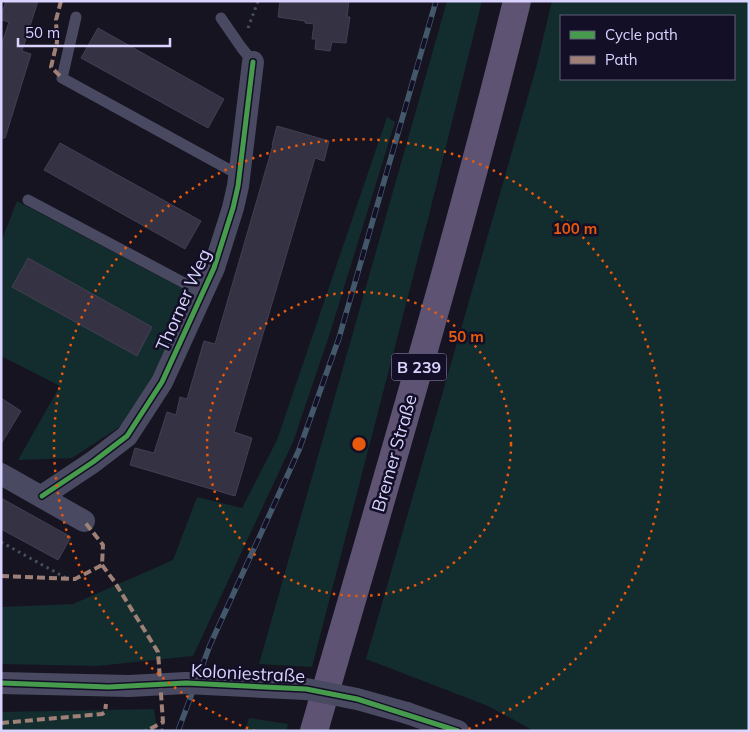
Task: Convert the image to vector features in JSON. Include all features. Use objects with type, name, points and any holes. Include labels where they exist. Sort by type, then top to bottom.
[{"type":"main road","name":"Bremer Straße","points":[[314,731],[443,282],[517,1]]},
{"type":"street","name":"Thorner Weg","points":[[42,496],[93,462],[127,436],[162,382],[214,268],[233,208],[239,175],[247,55]]},
{"type":"street","points":[[1,474],[84,521]]},
{"type":"street","name":"Koloniestraße","points":[[1,683],[129,686],[186,684],[306,688],[358,699],[458,731]]},
{"type":"lane","points":[[76,17],[62,78],[239,175]]},
{"type":"lane","points":[[221,18],[247,55]]},
{"type":"lane","points":[[28,200],[203,293]]},
{"type":"path","points":[[247,55],[258,1]]},
{"type":"path","points":[[1,542],[66,578]]},
{"type":"path","points":[[162,731],[163,722]]},
{"type":"green space","points":[[447,1],[482,1],[428,219],[312,667],[259,664]]},
{"type":"green space","points":[[552,1],[749,1],[749,731],[534,731],[488,706],[366,659],[536,68]]},
{"type":"green space","points":[[387,117],[395,122],[330,333],[293,442],[193,656],[97,666],[1,664],[1,607],[73,604],[173,560],[197,497],[242,508],[277,440]]},
{"type":"green space","points":[[17,201],[193,294],[151,379],[121,426],[72,458],[18,460],[60,386],[1,356],[1,242]]},
{"type":"green space","points":[[154,709],[157,731],[1,731],[1,712]]},
{"type":"green space","points":[[249,718],[288,724],[286,731],[245,731]]},
{"type":"building","points":[[6,1],[38,1],[22,51],[31,54],[5,138],[1,138],[1,46],[9,22],[1,20],[1,16]]},
{"type":"building","points":[[280,1],[349,1],[347,17],[350,17],[346,43],[332,42],[330,51],[315,49],[316,39],[312,39],[314,24],[278,17]]},
{"type":"building","points":[[98,28],[224,99],[208,128],[81,58]]},
{"type":"building","points":[[277,126],[329,141],[324,161],[315,158],[234,432],[252,438],[235,496],[130,465],[135,448],[154,453],[167,412],[176,415],[180,397],[187,399],[204,341],[215,344]]},
{"type":"building","points":[[60,143],[201,221],[185,249],[44,170]]},
{"type":"building","points":[[28,258],[152,327],[137,356],[12,287]]},
{"type":"building","points":[[1,398],[21,411],[1,444]]},
{"type":"building","points":[[1,498],[71,537],[58,560],[1,529]]},
{"type":"railway","points":[[178,731],[210,645],[299,450],[339,338],[436,1]]},
{"type":"marked path","points":[[61,1],[56,20],[57,42],[51,67],[62,78]]},
{"type":"marked path","points":[[1,576],[75,579],[102,565],[103,545],[84,521]]},
{"type":"marked path","points":[[102,565],[158,652],[163,722],[146,731]]},
{"type":"marked path","points":[[1,723],[102,714],[105,712],[106,704]]},
{"type":"cycle path","points":[[42,496],[93,462],[127,436],[162,382],[214,268],[233,208],[238,186],[253,62]]},
{"type":"cycle path","points":[[1,683],[109,687],[186,683],[306,689],[357,699],[458,731]]}]
